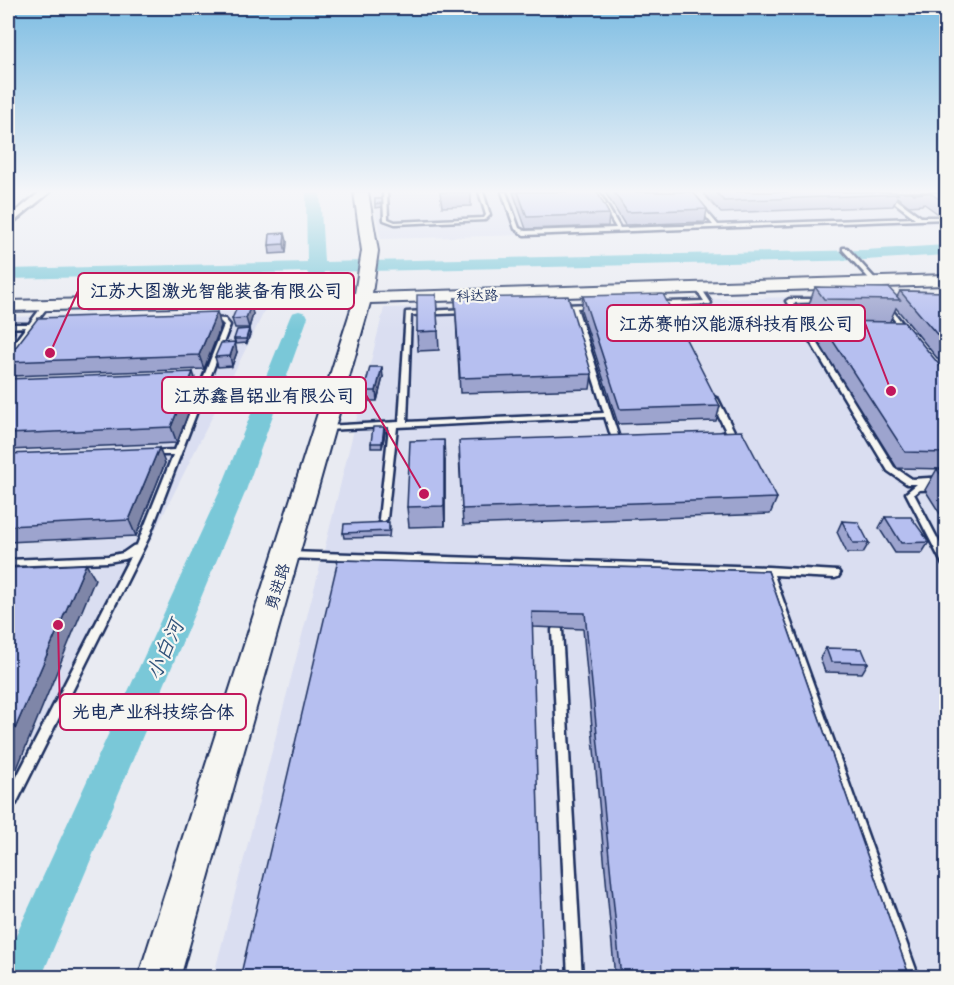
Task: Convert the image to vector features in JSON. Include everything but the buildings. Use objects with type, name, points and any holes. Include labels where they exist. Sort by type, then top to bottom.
[{"type":"street","name":"勇进路","points":[[159,978],[364,289],[370,251],[368,238]]},
{"type":"street","name":"科达路","points":[[8,306],[364,289],[699,289],[946,280]]},
{"type":"lane","points":[[845,249],[871,283]]},
{"type":"lane","points":[[655,304],[708,303],[699,289]]},
{"type":"lane","points":[[824,301],[789,301],[891,469],[910,482],[946,480]]},
{"type":"lane","points":[[892,301],[882,301],[914,340]]},
{"type":"lane","points":[[666,304],[671,314]]},
{"type":"lane","points":[[8,355],[46,305]]},
{"type":"lane","points":[[550,308],[597,306]]},
{"type":"lane","points":[[574,307],[616,440],[628,439]]},
{"type":"lane","points":[[794,309],[806,309]]},
{"type":"lane","points":[[403,424],[408,313],[479,310]]},
{"type":"lane","points":[[878,310],[889,310]]},
{"type":"lane","points":[[8,800],[12,800],[145,537],[227,325],[223,320],[194,320]]},
{"type":"lane","points":[[8,326],[54,324]]},
{"type":"lane","points":[[807,331],[818,331]]},
{"type":"lane","points":[[896,332],[907,332]]},
{"type":"lane","points":[[195,379],[207,378]]},
{"type":"lane","points":[[712,395],[732,435],[721,436]]},
{"type":"lane","points":[[324,428],[609,415]]},
{"type":"lane","points":[[383,519],[393,425]]},
{"type":"lane","points":[[144,453],[178,452]]},
{"type":"lane","points":[[946,486],[917,487],[910,493],[942,548],[946,563]]},
{"type":"lane","points":[[8,563],[108,559],[125,556],[139,546]]},
{"type":"lane","points":[[286,555],[342,562],[835,574]]},
{"type":"lane","points":[[768,571],[912,978]]},
{"type":"lane","points":[[556,630],[575,978]]},
{"type":"shaded area","points":[[946,293],[946,977],[213,978],[325,547],[384,308]]},
{"type":"shaded area","points":[[265,310],[208,425],[8,825],[8,317]]},
{"type":"waterway","points":[[315,238],[316,267]]},
{"type":"waterway","points":[[316,267],[865,255],[946,250]]},
{"type":"waterway","points":[[8,274],[316,267]]},
{"type":"waterway","points":[[316,267],[316,273]]},
{"type":"waterway","name":"小白河","points":[[19,978],[232,493],[299,317]]},
{"type":"place","name":"江苏大图激光智能装备有限公司","points":[[50,353]]},
{"type":"place","name":"江苏赛帕汉能源科技有限公司","points":[[891,391]]},
{"type":"place","name":"江苏鑫昌铝业有限公司","points":[[424,494]]},
{"type":"place","name":"光电产业科技综合体","points":[[58,625]]}]
